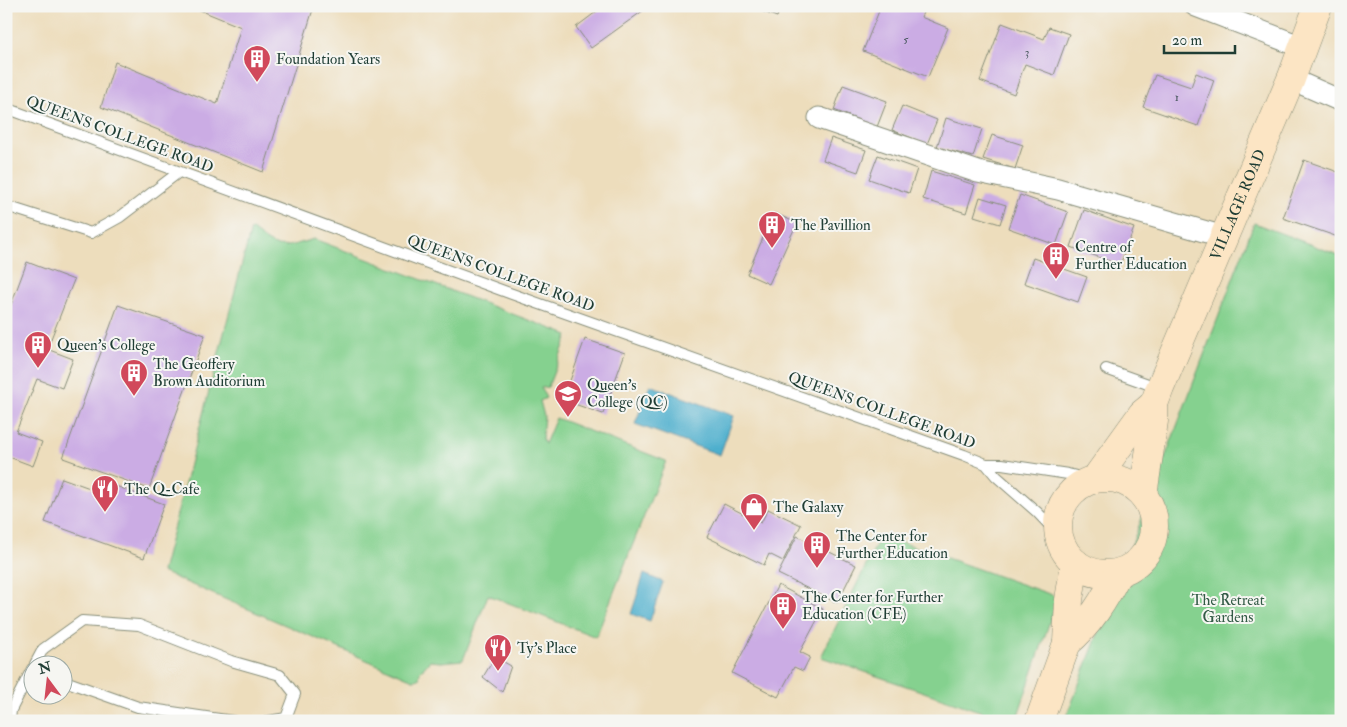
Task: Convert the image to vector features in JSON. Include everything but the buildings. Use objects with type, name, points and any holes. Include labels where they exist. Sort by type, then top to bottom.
[{"type":"main road","name":"VILLAGE ROAD","points":[[1143,495],[1157,396],[1291,80],[1318,6]]},
{"type":"main road","name":"VILLAGE ROAD","points":[[1058,534],[1059,513],[1064,502],[1082,484],[1094,479],[1157,396]]},
{"type":"main road","points":[[1058,534],[1063,550],[1075,563],[1090,572],[1099,574],[1118,573],[1129,569],[1139,562],[1147,552],[1152,541],[1154,517],[1150,505],[1143,495],[1131,484],[1124,481],[1108,478],[1094,479]]},
{"type":"main road","points":[[1039,721],[1067,643],[1069,600],[1075,563]]},
{"type":"main road","points":[[1067,643],[1077,635],[1099,608],[1118,573]]},
{"type":"street","points":[[1196,6],[1302,47]]},
{"type":"street","points":[[1291,80],[1341,101]]},
{"type":"street","points":[[819,118],[978,172],[1058,189],[1224,237]]},
{"type":"lane","name":"QUEENS COLLEGE ROAD","points":[[6,108],[512,294],[986,464],[1002,464],[1094,479]]},
{"type":"lane","points":[[6,206],[91,233],[120,217],[179,172]]},
{"type":"lane","points":[[1106,368],[1157,396]]},
{"type":"lane","name":"QUEENS COLLEGE ROAD","points":[[986,464],[996,476],[1037,512],[1058,534]]},
{"type":"lane","points":[[40,654],[43,649],[82,621],[140,625],[231,661],[280,675],[295,694],[286,718],[269,721]]},
{"type":"lane","points":[[72,684],[138,707],[233,721]]},
{"type":"lane","points":[[10,721],[11,710],[22,689]]},
{"type":"green space","name":"The Retreat Gardens","points":[[1254,223],[1341,256],[1341,721],[1065,721]]},
{"type":"green space","points":[[251,229],[268,242],[280,246],[293,245],[314,239],[568,335],[548,387],[541,388],[546,398],[540,401],[544,416],[542,439],[545,444],[556,418],[666,461],[596,637],[488,595],[463,660],[430,661],[420,672],[419,679],[413,680],[162,572]]},
{"type":"green space","points":[[881,535],[1058,597],[1016,721],[1009,721],[821,657]]},
{"type":"water","points":[[650,385],[734,416],[720,455],[635,424]]},
{"type":"water","points":[[644,574],[663,582],[650,621],[631,614]]},
{"type":"place","name":"Foundation Years","points":[[257,83]]},
{"type":"place","name":"The Pavillion","points":[[772,249]]},
{"type":"place","name":"Centre of Further Education","points":[[1056,280]]},
{"type":"place","name":"Queen's College","points":[[38,369]]},
{"type":"place","name":"The Geoffery Brown Auditorium","points":[[134,397]]},
{"type":"place","name":"Queen's College (QC)","points":[[568,418]]},
{"type":"place","name":"The Q-Cafe","points":[[105,513]]},
{"type":"place","name":"The Galaxy","points":[[754,531]]},
{"type":"place","name":"The Center for Further Education","points":[[817,569]]},
{"type":"place","name":"The Center for Further Education (CFE)","points":[[783,630]]},
{"type":"place","name":"Ty's Place","points":[[498,672]]}]
